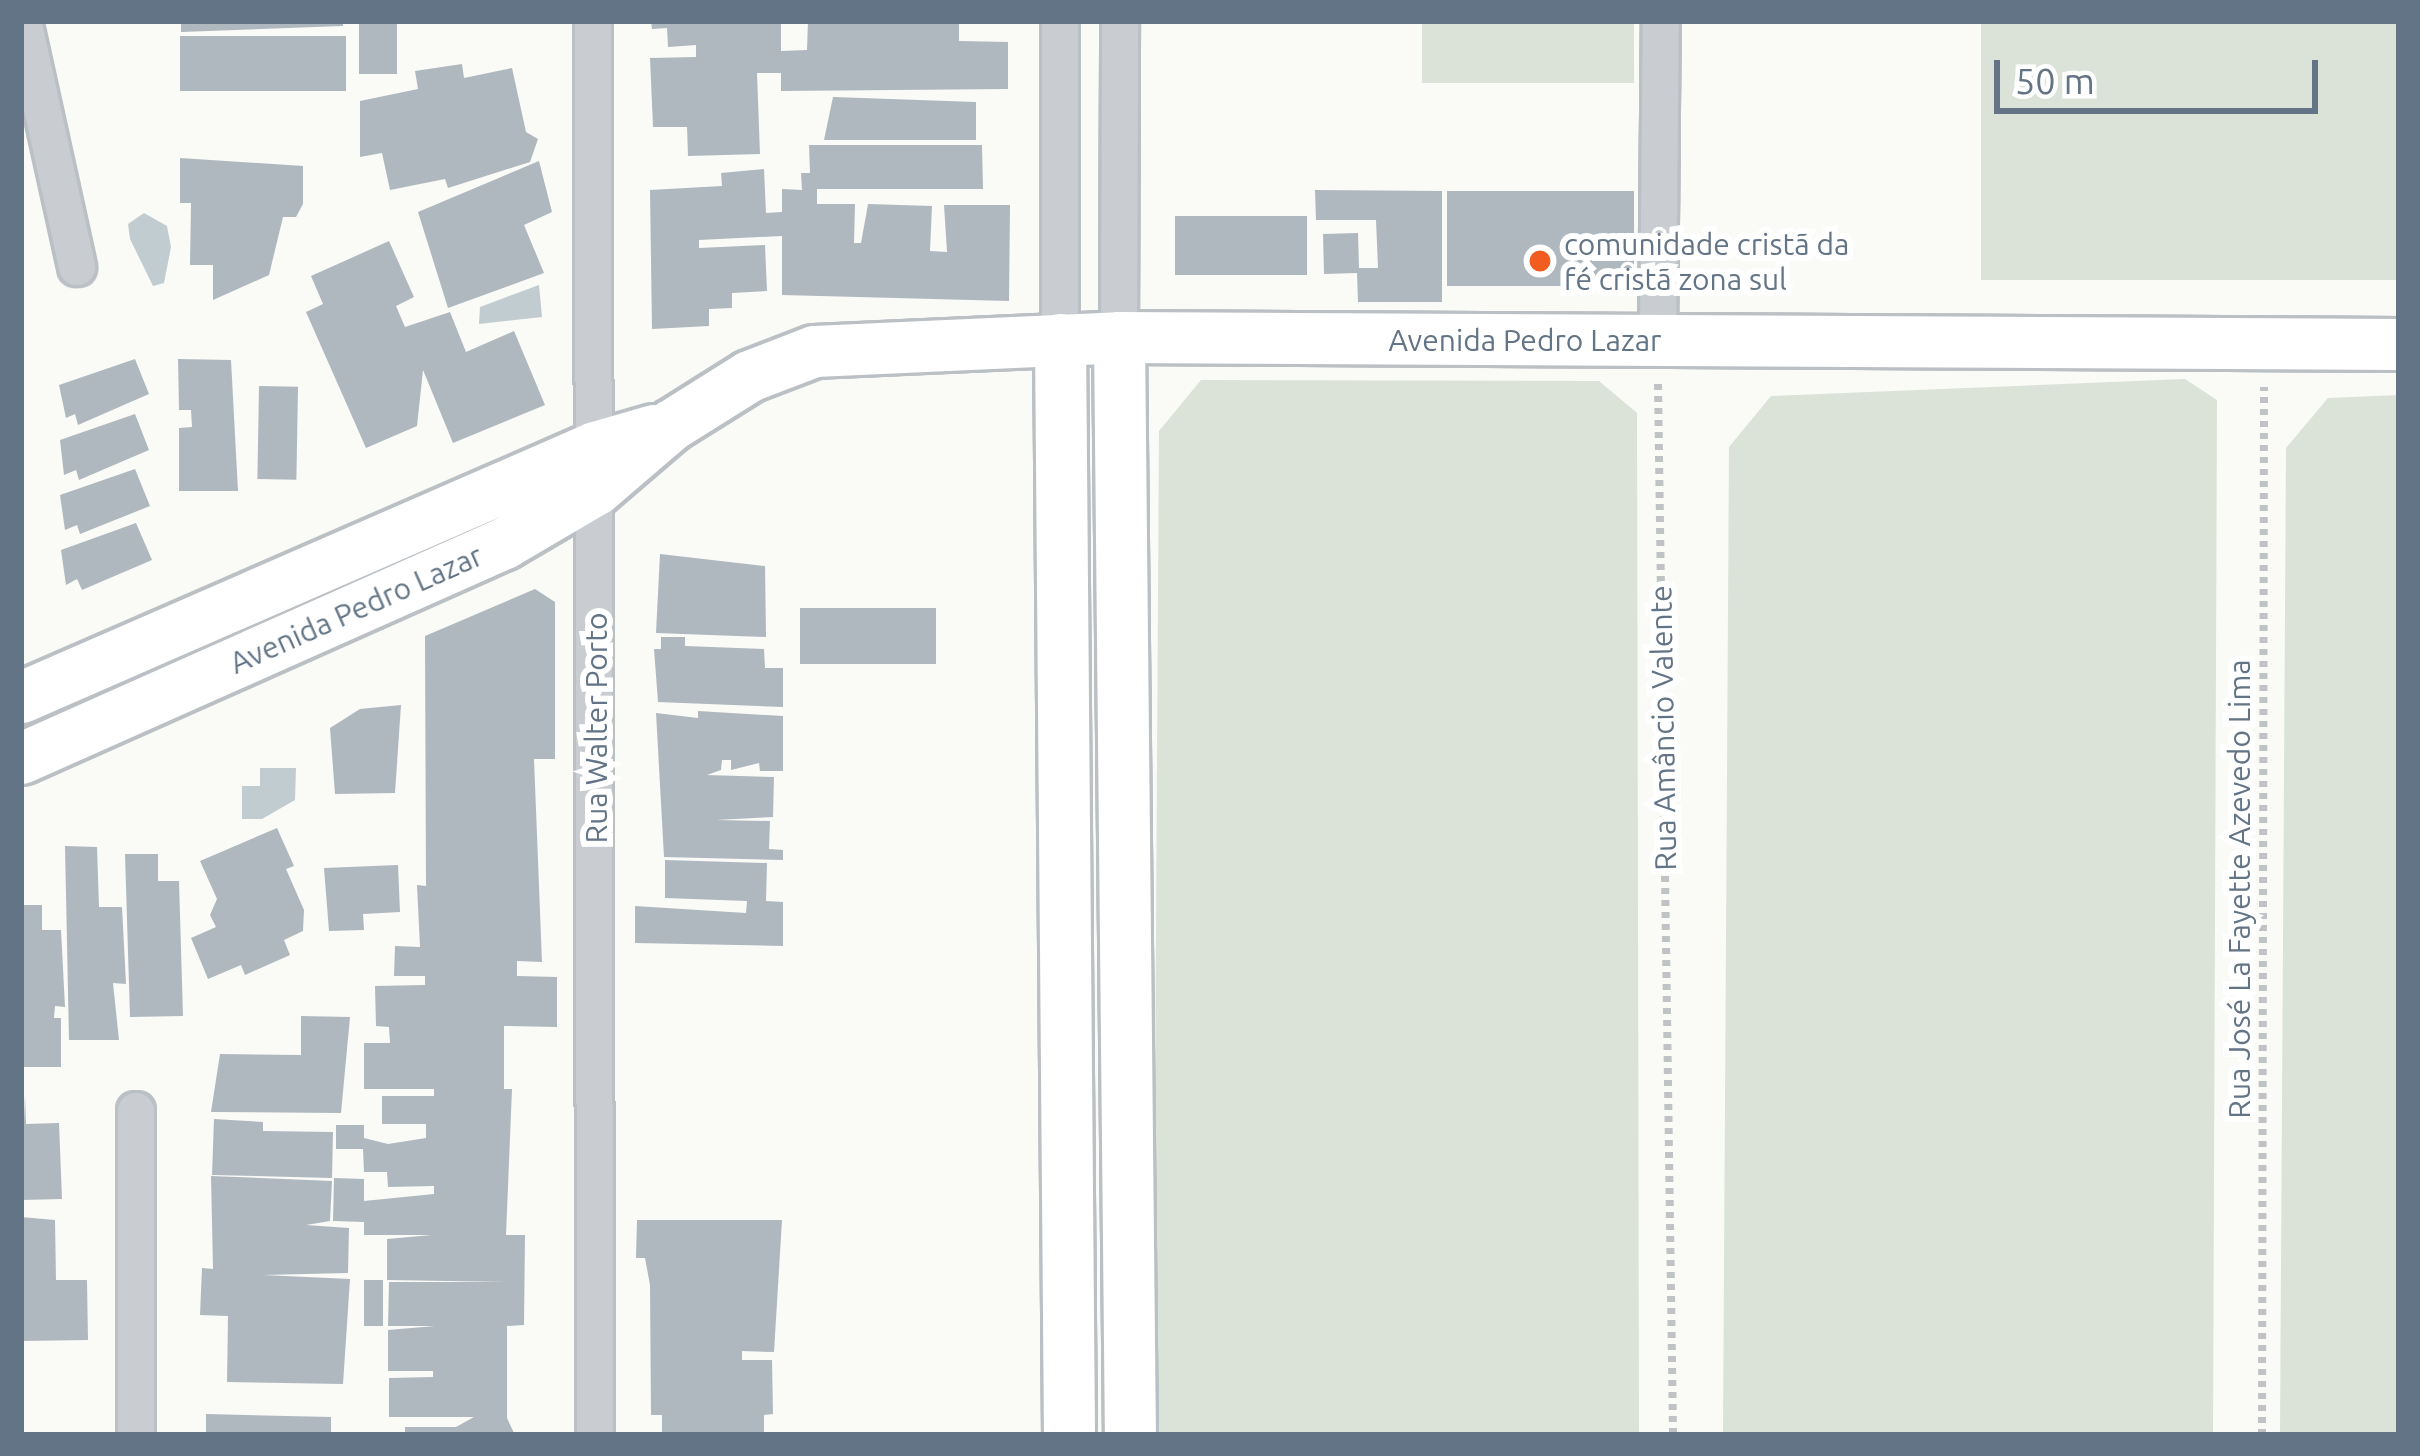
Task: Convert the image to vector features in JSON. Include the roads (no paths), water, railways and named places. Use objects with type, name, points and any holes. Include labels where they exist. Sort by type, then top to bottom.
[{"type":"main road","name":"Avenida Pedro Lazar","points":[[21,697],[595,468],[749,376],[814,350],[1120,337],[2399,344]]},
{"type":"main road","points":[[1120,337],[1130,1435]]},
{"type":"main road","points":[[1060,339],[1069,1435]]},
{"type":"main road","name":"Avenida Pedro Lazar","points":[[22,755],[504,543],[595,468]]},
{"type":"main road","points":[[1064,832],[1124,836]]},
{"type":"street","points":[[23,21],[77,267]]},
{"type":"street","name":"Rua Walter Porto","points":[[592,21],[595,1435]]},
{"type":"street","points":[[1060,21],[1060,339]]},
{"type":"street","points":[[1120,21],[1120,337]]},
{"type":"street","points":[[1658,341],[1661,21]]},
{"type":"street","points":[[136,1112],[136,1435]]},
{"type":"place","name":"comunidade cristã da fé cristã zona sul","points":[[1540,261]]}]
